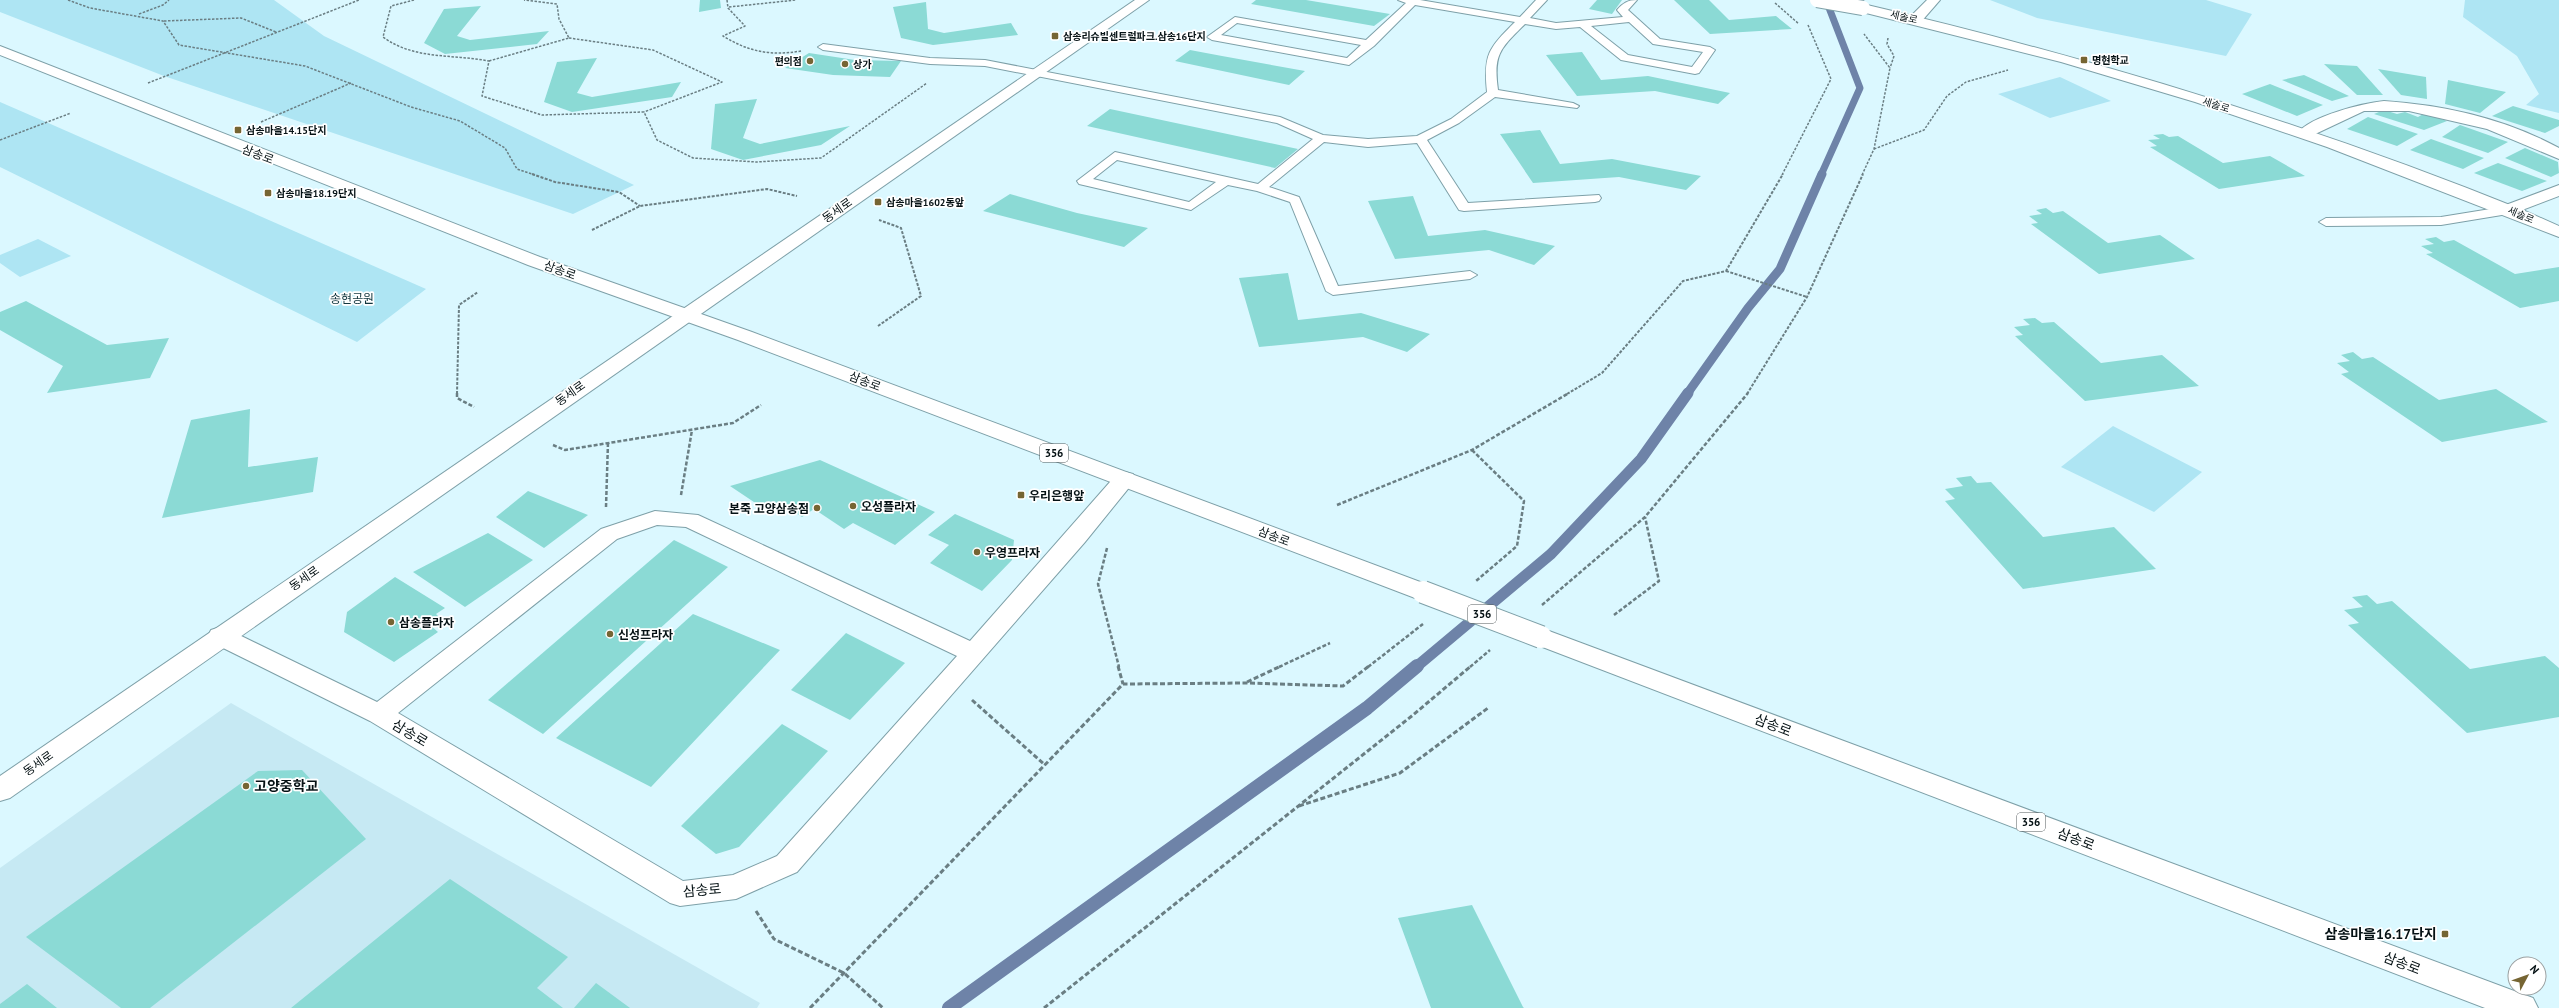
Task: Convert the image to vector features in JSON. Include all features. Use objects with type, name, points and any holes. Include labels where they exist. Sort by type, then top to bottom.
[{"type":"main road","name":"동세로","points":[[0,790],[1034,73],[1143,0]]},
{"type":"main road","name":"세솔로","points":[[1817,0],[1863,8],[1915,20],[2088,65],[2306,133],[2509,210],[2559,232]]},
{"type":"main road","points":[[1915,20],[1934,0]]},
{"type":"main road","name":"삼송로","points":[[0,50],[120,99],[454,230],[1125,479],[2522,1008]]},
{"type":"main road","points":[[2306,133],[2363,107],[2394,104],[2456,114],[2546,145],[2559,154]]},
{"type":"main road","points":[[2509,210],[2559,190]]},
{"type":"main road","name":"삼송로","points":[[220,636],[379,714],[680,894],[736,887],[787,864],[1077,537],[1125,479]]},
{"type":"main road","name":"삼송로","points":[[379,714],[609,534],[654,518],[690,520],[973,653]]},
{"type":"lane","points":[[1402,0],[1556,26],[1630,20]]},
{"type":"lane","points":[[1493,93],[1490,69],[1496,47],[1521,19],[1542,0]]},
{"type":"lane","points":[[1370,44],[1235,20],[1212,37],[1349,62],[1370,44],[1412,1]]},
{"type":"lane","points":[[1583,24],[1625,58],[1695,71],[1710,50],[1657,42],[1630,20],[1622,10],[1633,1]]},
{"type":"lane","points":[[823,47],[930,61],[985,62],[1034,73],[1280,120],[1321,138],[1368,143],[1420,139],[1455,121],[1493,93],[1573,106]]},
{"type":"lane","points":[[1260,188],[1321,138]]},
{"type":"lane","points":[[1420,139],[1464,207],[1595,198]]},
{"type":"lane","points":[[1225,181],[1191,206],[1083,181],[1115,156],[1260,188],[1295,200],[1334,291],[1470,275]]},
{"type":"lane","points":[[2326,222],[2391,223],[2452,220],[2484,216],[2509,210]]},
{"type":"path","points":[[68,0],[82,7],[138,15],[163,21],[241,18],[276,32]]},
{"type":"path","points":[[138,15],[164,5],[169,0]]},
{"type":"path","points":[[146,84],[359,0]]},
{"type":"path","points":[[414,0],[391,6],[383,37],[393,46],[427,54],[472,57],[489,61],[569,38],[653,50],[722,82],[644,112],[542,115],[482,96],[489,61]]},
{"type":"path","points":[[524,0],[557,4],[559,19],[569,38]]},
{"type":"path","points":[[727,0],[728,8],[745,26],[723,36],[745,50],[766,55],[823,47]]},
{"type":"path","points":[[728,8],[796,0]]},
{"type":"path","points":[[1775,2],[1800,24]]},
{"type":"path","points":[[1726,271],[1792,158],[1831,79],[1806,20]]},
{"type":"path","points":[[163,21],[179,45],[222,54],[305,66],[411,107],[460,121],[505,148],[517,169],[555,182],[619,192],[640,206]]},
{"type":"path","points":[[1860,28],[1890,68]]},
{"type":"path","points":[[1538,609],[1645,517],[1744,396],[1807,296],[1874,149],[1890,68],[1894,56],[1887,44]]},
{"type":"path","points":[[644,112],[657,140],[693,158],[756,162],[821,158],[934,78],[930,61]]},
{"type":"path","points":[[1874,149],[1924,130],[1947,96],[1966,82],[1998,71],[2012,70]]},
{"type":"path","points":[[261,122],[352,83]]},
{"type":"path","points":[[0,140],[70,113]]},
{"type":"path","points":[[592,230],[640,206],[767,189],[797,196]]},
{"type":"path","points":[[878,326],[920,296],[901,228],[879,220]]},
{"type":"path","points":[[1337,505],[1472,450],[1602,373],[1683,281],[1726,271],[1807,296]]},
{"type":"path","points":[[474,407],[457,398],[459,305],[478,292]]},
{"type":"path","points":[[553,445],[565,450],[732,423],[761,405]]},
{"type":"path","points":[[680,500],[692,430]]},
{"type":"path","points":[[606,514],[608,442]]},
{"type":"path","points":[[1472,450],[1524,501],[1517,546],[1474,583]]},
{"type":"path","points":[[1614,615],[1659,581],[1645,517]]},
{"type":"path","points":[[1107,548],[1098,584],[1123,684]]},
{"type":"path","points":[[810,1008],[1123,684],[1246,683],[1343,686],[1426,622]]},
{"type":"path","points":[[1246,683],[1330,643]]},
{"type":"path","points":[[1044,1008],[1414,715],[1491,649]]},
{"type":"path","points":[[972,700],[1045,765]]},
{"type":"path","points":[[1296,807],[1400,773],[1488,708]]},
{"type":"path","points":[[756,911],[774,939],[844,973],[882,1007]]},
{"type":"shaded area","name":"고양중학교","points":[[231,703],[760,1003],[757,1008],[0,1008],[0,868]]},
{"type":"green space","points":[[0,0],[274,0],[324,36],[634,185],[573,214],[164,76],[0,12]]},
{"type":"green space","points":[[1990,0],[2206,0],[2252,14],[2226,56],[2037,18]]},
{"type":"green space","points":[[2465,0],[2559,0],[2559,113],[2526,105],[2539,94],[2517,56],[2463,17]]},
{"type":"green space","points":[[2060,77],[2111,101],[2050,118],[1998,94]]},
{"type":"green space","name":"송현공원","points":[[0,102],[426,289],[357,342],[0,167]]},
{"type":"green space","points":[[38,239],[71,256],[20,277],[0,263],[0,255]]},
{"type":"green space","points":[[2113,426],[2202,472],[2154,512],[2061,467]]},
{"type":"building","points":[[700,0],[720,0],[721,8],[699,12]]},
{"type":"building","points":[[1256,0],[1306,0],[1390,14],[1374,26],[1251,4]]},
{"type":"building","points":[[1597,0],[1622,0],[1612,14],[1589,9]]},
{"type":"building","points":[[1674,0],[1709,0],[1729,20],[1776,16],[1792,29],[1710,34]]},
{"type":"building","points":[[926,2],[928,29],[944,33],[1011,23],[1018,35],[933,45],[901,38],[893,7]]},
{"type":"building","points":[[481,6],[457,36],[470,40],[549,31],[537,44],[445,54],[424,43],[444,9]]},
{"type":"building","points":[[1190,50],[1305,71],[1289,85],[1175,61]]},
{"type":"building","points":[[1582,52],[1601,80],[1648,76],[1730,93],[1718,104],[1655,91],[1577,96],[1546,55]]},
{"type":"building","name":"상가","points":[[809,53],[855,60],[901,61],[890,77],[833,75],[785,68]]},
{"type":"building","points":[[597,58],[577,93],[592,97],[681,82],[672,97],[572,112],[544,102],[557,62]]},
{"type":"building","points":[[2324,64],[2357,66],[2383,95],[2357,95]]},
{"type":"building","points":[[2378,69],[2426,77],[2427,99],[2401,95]]},
{"type":"building","points":[[2304,75],[2349,96],[2332,101],[2282,80]]},
{"type":"building","points":[[2448,80],[2506,92],[2480,113],[2445,104]]},
{"type":"building","points":[[2270,84],[2323,105],[2297,116],[2242,94]]},
{"type":"building","points":[[757,99],[743,138],[760,144],[850,126],[821,145],[743,160],[711,149],[715,104]]},
{"type":"building","points":[[2513,106],[2559,120],[2559,126],[2545,133],[2492,116]]},
{"type":"building","points":[[1110,109],[1298,149],[1275,168],[1087,126]]},
{"type":"building","points":[[2384,110],[2397,114],[2405,112],[2418,117],[2425,113],[2447,121],[2424,130],[2374,114]]},
{"type":"building","points":[[2368,117],[2418,134],[2397,146],[2347,129]]},
{"type":"building","points":[[2460,125],[2508,142],[2488,153],[2442,137]]},
{"type":"building","points":[[1540,130],[1560,164],[1612,159],[1701,176],[1686,190],[1619,177],[1533,183],[1500,134]]},
{"type":"building","points":[[2163,134],[2169,137],[2178,136],[2223,163],[2270,156],[2305,176],[2219,189],[2150,147],[2157,146],[2148,140],[2160,139],[2153,135]]},
{"type":"building","points":[[2431,139],[2484,158],[2463,169],[2410,150]]},
{"type":"building","points":[[2525,148],[2558,162],[2559,173],[2551,177],[2505,158]]},
{"type":"building","points":[[2498,163],[2547,181],[2522,191],[2474,173]]},
{"type":"building","points":[[1010,194],[1077,213],[1148,228],[1124,247],[983,211]]},
{"type":"building","points":[[1413,196],[1428,236],[1485,230],[1555,246],[1534,265],[1489,250],[1395,259],[1368,201]]},
{"type":"building","points":[[2046,208],[2053,213],[2063,211],[2108,243],[2160,235],[2195,259],[2099,274],[2031,224],[2038,223],[2029,216],[2042,214],[2036,210]]},
{"type":"building","points":[[2436,237],[2444,242],[2454,240],[2515,274],[2559,267],[2559,301],[2520,308],[2426,254],[2433,253],[2421,246],[2434,244],[2425,239]]},
{"type":"building","points":[[1288,273],[1298,320],[1361,313],[1430,334],[1407,352],[1363,337],[1259,347],[1239,278]]},
{"type":"building","points":[[26,301],[107,345],[169,338],[150,378],[47,393],[63,366],[0,330],[0,312]]},
{"type":"building","points":[[2035,318],[2042,323],[2054,322],[2101,363],[2162,355],[2199,386],[2085,401],[2015,336],[2023,335],[2014,327],[2030,325],[2023,319]]},
{"type":"building","points":[[2353,352],[2362,359],[2373,357],[2439,400],[2496,389],[2548,422],[2442,442],[2341,374],[2349,372],[2337,363],[2350,361],[2341,355]]},
{"type":"building","points":[[250,409],[248,467],[318,457],[313,492],[162,518],[191,420]]},
{"type":"building","name":"오성플라자","points":[[820,460],[935,512],[895,545],[853,523],[844,529],[814,509],[802,517],[779,502],[766,510],[730,486]]},
{"type":"building","points":[[1971,476],[1977,483],[1991,482],[2043,537],[2114,527],[2156,569],[2023,589],[1945,501],[1955,499],[1945,489],[1963,486],[1956,478]]},
{"type":"building","points":[[528,491],[588,515],[544,548],[496,517]]},
{"type":"building","name":"우영프라자","points":[[955,514],[1014,540],[1012,560],[982,591],[930,563],[949,545],[928,535]]},
{"type":"building","points":[[488,533],[533,560],[465,607],[413,572]]},
{"type":"building","name":"신성프라자","points":[[674,540],[728,567],[543,734],[488,700]]},
{"type":"building","name":"삼송플라자","points":[[395,577],[445,608],[436,614],[441,619],[430,625],[438,632],[394,662],[344,632],[347,612]]},
{"type":"building","points":[[2367,595],[2377,604],[2392,601],[2470,669],[2545,656],[2559,668],[2559,717],[2467,733],[2348,625],[2359,623],[2344,610],[2363,607],[2352,597]]},
{"type":"building","points":[[693,614],[780,650],[651,787],[556,738]]},
{"type":"building","points":[[846,633],[905,663],[850,720],[791,690]]},
{"type":"building","points":[[782,724],[828,751],[739,847],[716,854],[681,826]]},
{"type":"building","points":[[302,770],[366,839],[150,1008],[121,1008],[26,937],[258,771]]},
{"type":"building","points":[[450,879],[568,957],[537,988],[563,1008],[291,1008]]},
{"type":"building","points":[[1472,905],[1524,1008],[1431,1008],[1398,918]]},
{"type":"building","points":[[596,983],[630,1008],[574,1008]]},
{"type":"building","points":[[27,984],[57,1008],[0,1008],[0,1004]]},
{"type":"waterway","points":[[1821,175],[1860,88],[1826,0]]},
{"type":"waterway","points":[[1687,394],[1748,308],[1780,269],[1822,174]]},
{"type":"waterway","points":[[1416,667],[1551,554],[1641,459],[1688,393]]},
{"type":"waterway","points":[[949,1008],[1367,708],[1417,666]]},
{"type":"place","name":"삼송리슈빌센트럴파크.삼송16단지","points":[[1055,36]]},
{"type":"place","name":"명현학교","points":[[2084,60]]},
{"type":"place","name":"편의점","points":[[810,61]]},
{"type":"place","name":"상가","points":[[845,64]]},
{"type":"place","name":"삼송마을14.15단지","points":[[238,130]]},
{"type":"place","name":"삼송마을18.19단지","points":[[268,193]]},
{"type":"place","name":"삼송마을1602동앞","points":[[878,202]]},
{"type":"place","name":"우리은행앞","points":[[1021,495]]},
{"type":"place","name":"오성플라자","points":[[853,506]]},
{"type":"place","name":"본죽 고양삼송점","points":[[817,508]]},
{"type":"place","name":"우영프라자","points":[[977,552]]},
{"type":"place","name":"삼송플라자","points":[[391,622]]},
{"type":"place","name":"신성프라자","points":[[610,634]]},
{"type":"place","name":"고양중학교","points":[[246,786]]},
{"type":"place","name":"삼송마을16.17단지","points":[[2445,934]]}]
